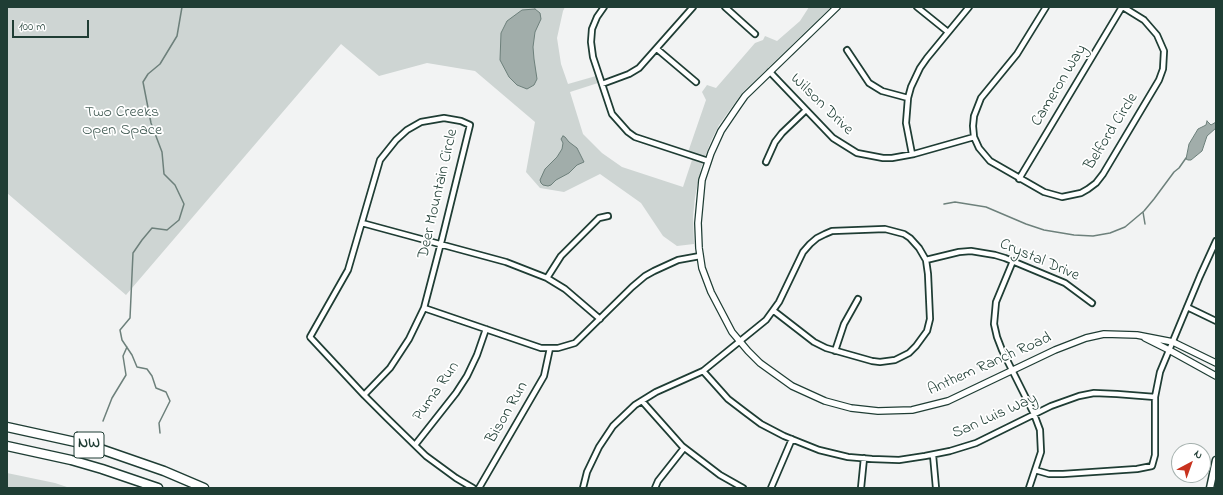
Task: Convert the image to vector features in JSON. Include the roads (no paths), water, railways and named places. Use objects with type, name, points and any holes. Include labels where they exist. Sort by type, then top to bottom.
[{"type":"highway","name":"NW","points":[[7,427],[89,445],[164,471],[204,488]]},
{"type":"highway","name":"NW","points":[[7,446],[89,466],[158,488]]},
{"type":"main road","points":[[1210,488],[1216,460]]},
{"type":"street","points":[[604,7],[597,17],[592,29],[591,42],[593,57],[612,114],[628,132],[646,141],[708,161]]},
{"type":"street","points":[[602,84],[629,74],[639,68],[693,7]]},
{"type":"street","points":[[725,7],[755,34]]},
{"type":"street","name":"Anthem Ranch Road","points":[[836,7],[745,96],[721,131],[708,161],[702,180],[699,199],[698,223],[702,268],[711,292],[725,320],[740,341],[760,363],[792,386],[824,401],[851,408],[878,411],[912,410],[948,401],[1055,350],[1086,338],[1104,334],[1137,335],[1173,342],[1216,363]]},
{"type":"street","points":[[917,7],[948,32]]},
{"type":"street","points":[[912,154],[906,123],[908,98],[911,87],[920,68],[969,7]]},
{"type":"street","name":"Belford Circle","points":[[1046,7],[1017,54],[981,98],[974,116],[973,126],[974,137],[979,148],[990,162],[1044,192],[1062,197],[1072,196],[1088,189],[1096,183],[1103,174],[1159,80],[1163,69],[1164,51],[1157,35],[1144,20],[1123,7]]},
{"type":"street","name":"Cameron Way","points":[[1019,179],[1123,7]]},
{"type":"street","points":[[657,49],[696,82]]},
{"type":"street","points":[[847,50],[869,83],[882,91],[908,98]]},
{"type":"street","name":"Wilson Drive","points":[[770,72],[833,138],[857,152],[883,158],[912,154],[974,137]]},
{"type":"street","points":[[766,162],[775,142],[782,133],[806,110]]},
{"type":"street","name":"Deer Mountain Circle","points":[[444,118],[461,121],[470,126],[441,244],[424,308],[409,339],[390,368],[364,395],[310,337],[348,270],[380,160],[396,140],[408,130],[421,122],[444,118]]},
{"type":"street","points":[[547,278],[561,256],[599,218],[608,216]]},
{"type":"street","points":[[362,223],[506,262],[547,278],[565,289],[600,319]]},
{"type":"street","points":[[583,488],[587,472],[600,444],[613,426],[635,405],[656,392],[703,371],[762,324],[774,311],[803,252],[817,238],[832,231],[885,229],[895,231],[910,238],[926,260],[930,320],[927,331],[909,353],[895,360],[880,362],[872,361],[826,348],[814,342],[774,311]]},
{"type":"street","points":[[1035,470],[1049,474],[1063,474],[1152,466],[1155,455],[1155,398],[1160,372],[1216,241]]},
{"type":"street","name":"Crystal Drive","points":[[926,260],[947,254],[971,251],[995,255],[1065,282],[1092,303]]},
{"type":"street","points":[[424,308],[541,348],[558,348],[575,344],[632,286],[645,276],[678,260],[700,256]]},
{"type":"street","points":[[1013,261],[996,302],[994,324],[1000,348],[1034,414],[1040,430],[1041,452],[1029,488]]},
{"type":"street","points":[[835,351],[844,324],[858,299]]},
{"type":"street","points":[[1187,307],[1216,321]]},
{"type":"street","name":"Puma Run","points":[[415,445],[456,393],[467,376],[486,329]]},
{"type":"street","name":"Anthem Ranch Road","points":[[1137,335],[1169,350],[1216,376]]},
{"type":"street","name":"Bison Run","points":[[479,488],[544,376],[550,348]]},
{"type":"street","name":"San Luis Way","points":[[703,371],[728,399],[762,424],[792,439],[820,450],[848,457],[864,458],[899,460],[950,451],[976,442],[1034,414],[1078,396],[1094,393],[1155,398]]},
{"type":"street","points":[[364,395],[426,456],[456,478],[473,488]]},
{"type":"street","points":[[642,401],[684,448],[720,475],[743,488]]},
{"type":"street","points":[[771,488],[792,439]]},
{"type":"street","points":[[655,488],[658,481],[684,448]]},
{"type":"street","points":[[933,455],[936,488]]},
{"type":"street","points":[[861,488],[864,458]]},
{"type":"waterway","points":[[160,433],[159,423],[170,401],[166,392],[156,388],[152,376],[147,369],[137,367],[132,355],[122,340],[120,330],[130,318],[133,253],[152,228],[167,230],[179,220],[184,204],[175,185],[164,174],[162,152],[151,123],[143,82],[148,74],[160,64],[177,36],[182,7]]},
{"type":"waterway","points":[[944,204],[955,202],[986,207],[1044,230],[1074,235],[1093,236],[1110,233],[1125,227],[1144,211],[1186,158]]},
{"type":"waterway","points":[[1143,212],[1145,224]]},
{"type":"waterway","points":[[103,421],[112,398],[126,375],[123,356],[127,347]]},
{"type":"park label","name":"Two Creeks Open Space","points":[[122,122]]}]
